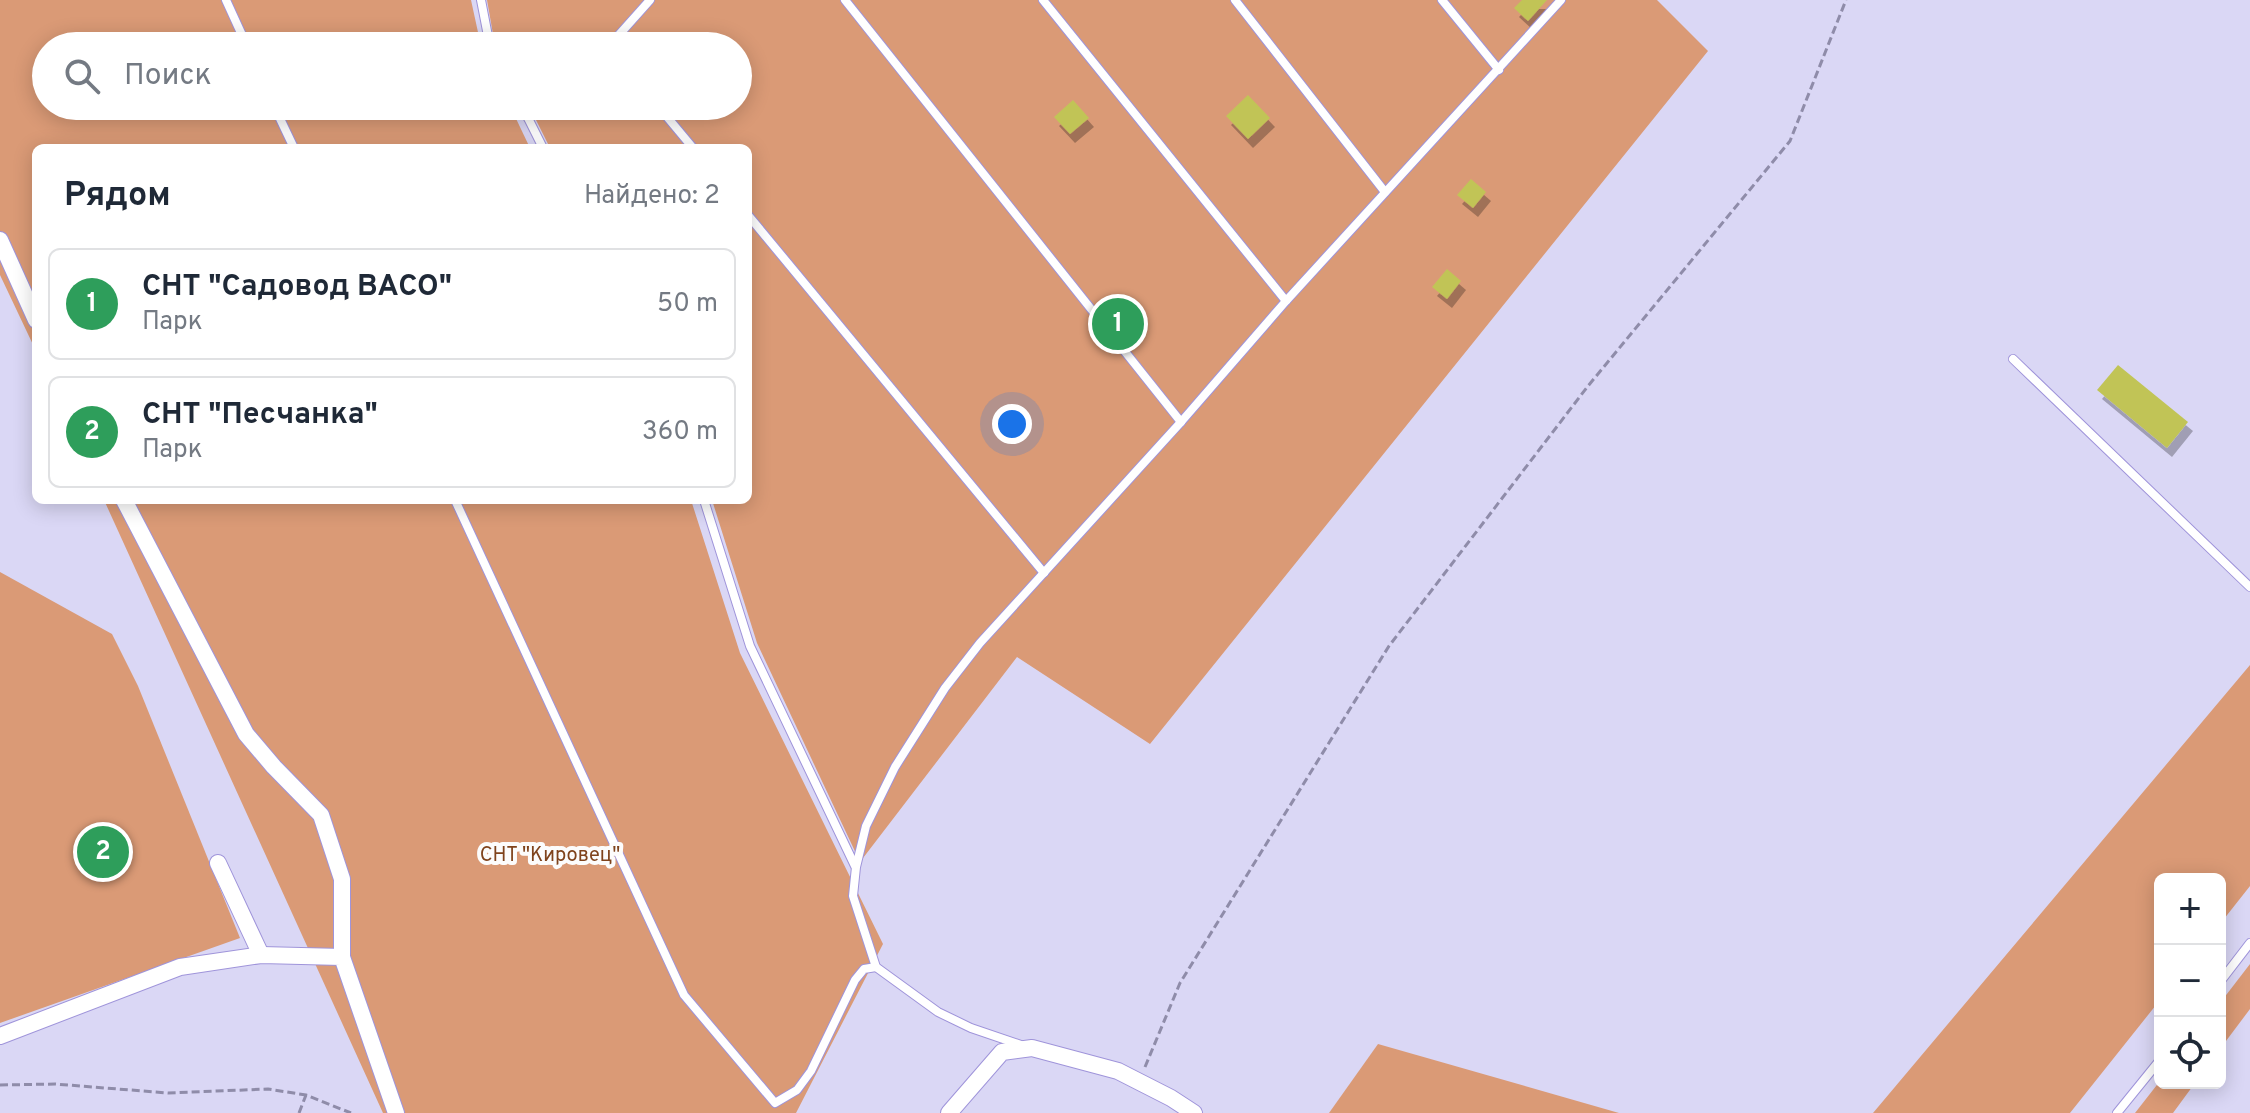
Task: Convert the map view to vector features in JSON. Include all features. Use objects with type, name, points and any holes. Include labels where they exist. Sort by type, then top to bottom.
[{"type":"street","points":[[0,240],[32,311]]},
{"type":"street","points":[[126,504],[246,734],[321,815],[342,879],[342,957],[396,1113]]},
{"type":"street","points":[[218,863],[261,955]]},
{"type":"street","points":[[0,1036],[180,967],[261,955],[342,957]]},
{"type":"street","points":[[949,1113],[1002,1052],[1032,1048],[1118,1071],[1194,1113]]},
{"type":"lane","points":[[226,0],[241,32]]},
{"type":"lane","points":[[481,0],[487,32]]},
{"type":"lane","points":[[621,32],[650,0]]},
{"type":"lane","points":[[845,0],[1181,422]]},
{"type":"lane","points":[[1043,0],[1286,301]]},
{"type":"lane","points":[[1235,0],[1385,192]]},
{"type":"lane","points":[[1442,0],[1499,70]]},
{"type":"lane","points":[[1032,1048],[971,1028],[938,1012],[876,967],[853,896],[866,826],[895,767],[945,688],[980,643],[1561,0]]},
{"type":"lane","points":[[281,120],[292,144]]},
{"type":"lane","points":[[529,120],[541,144]]},
{"type":"lane","points":[[670,120],[690,144]]},
{"type":"lane","points":[[752,220],[1044,573]]},
{"type":"lane","points":[[2013,359],[2250,587]]},
{"type":"lane","points":[[457,504],[684,995],[775,1103],[797,1090],[811,1071],[855,980],[864,969],[876,967]]},
{"type":"lane","points":[[705,504],[750,646],[856,867]]},
{"type":"lane","points":[[2226,974],[2250,943]]},
{"type":"lane","points":[[2117,1113],[2154,1067]]},
{"type":"path","points":[[1139,1082],[1180,983],[1389,646],[1588,386],[1790,141],[1846,0]]},
{"type":"path","points":[[0,1085],[55,1084],[168,1093],[268,1089],[306,1095],[351,1113]]},
{"type":"path","points":[[299,1113],[306,1095]]},
{"type":"green space","points":[[0,0],[471,0],[478,32],[32,32],[32,120],[517,120],[528,144],[32,144],[32,343],[0,275]]},
{"type":"green space","points":[[487,0],[1657,0],[1708,51],[1150,744],[1017,657],[860,862],[757,643],[713,504],[752,504],[752,144],[548,144],[536,120],[752,120],[752,32],[493,32]]},
{"type":"green space","name":"СНТ \"Кировец\"","points":[[106,504],[692,504],[740,653],[883,944],[796,1113],[383,1113]]},
{"type":"green space","points":[[0,572],[112,634],[138,686],[240,938],[0,1023]]},
{"type":"green space","points":[[2250,665],[2250,886],[2226,916],[2226,873],[2154,873],[2154,1008],[2070,1113],[1873,1113]]},
{"type":"green space","points":[[2250,964],[2250,1009],[2226,1041],[2226,1017],[2226,995]]},
{"type":"green space","points":[[1378,1044],[1619,1113],[1329,1113]]},
{"type":"green space","points":[[2154,1089],[2191,1089],[2173,1113],[2135,1113]]},
{"type":"building","points":[[1522,0],[1547,0],[1528,21],[1514,8]]},
{"type":"building","points":[[1248,95],[1270,118],[1248,139],[1226,116]]},
{"type":"building","points":[[1073,100],[1089,118],[1070,134],[1054,117]]},
{"type":"building","points":[[1471,179],[1486,192],[1473,208],[1457,195]]},
{"type":"building","points":[[1447,269],[1461,281],[1447,299],[1432,287]]},
{"type":"building","points":[[2118,365],[2188,422],[2167,448],[2097,390]]},
{"type":"place","name":"СНТ \"Садовод ВАСО\"","points":[[1118,324]]},
{"type":"place","name":"СНТ \"Песчанка\"","points":[[103,852]]}]
